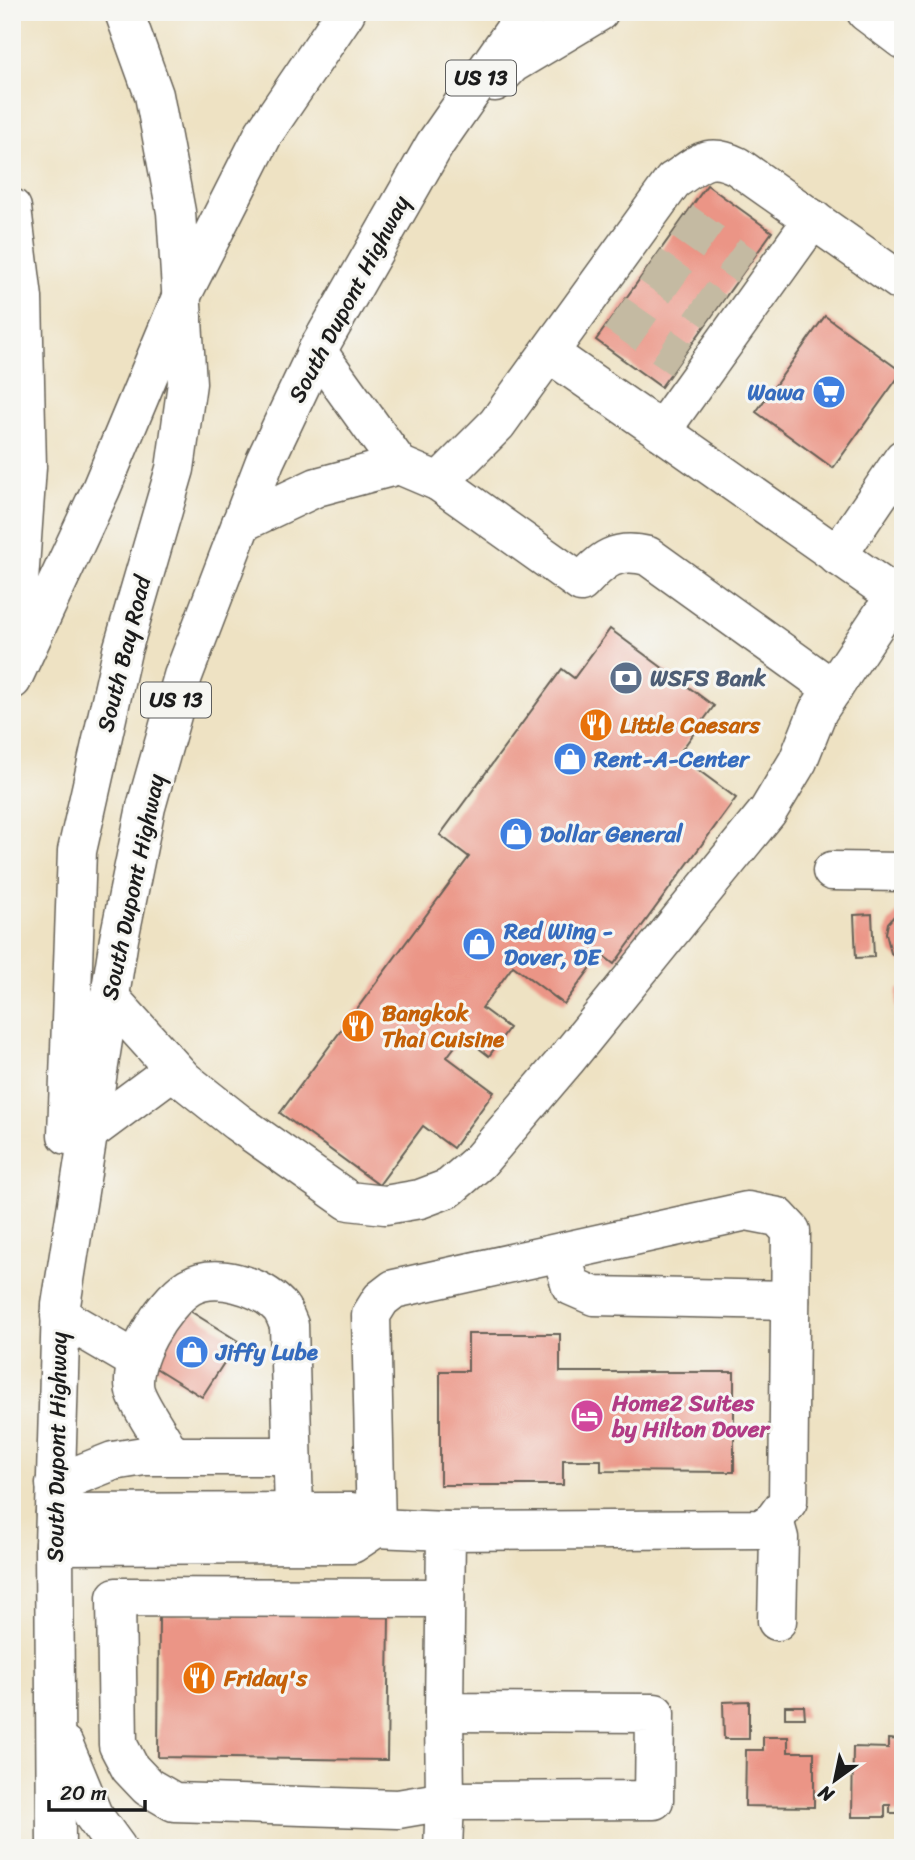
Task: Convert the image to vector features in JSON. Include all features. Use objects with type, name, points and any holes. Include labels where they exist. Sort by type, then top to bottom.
[{"type":"main road","name":"South Bay Road","points":[[60,1311],[77,851],[122,651],[175,469],[187,383],[176,212],[153,95],[124,12]]},
{"type":"main road","points":[[13,678],[101,489],[182,295],[264,133],[346,12]]},
{"type":"main road","name":"South Dupont Highway","points":[[56,1848],[55,1514],[60,1311],[109,997],[146,807],[175,702],[241,523],[265,461],[317,351],[435,144],[527,12]]},
{"type":"main road","points":[[435,144],[512,64],[598,12]]},
{"type":"main road","points":[[866,12],[903,40]]},
{"type":"main road","points":[[439,482],[497,424],[549,353],[603,304],[669,212],[673,181],[704,160],[719,157],[737,166],[903,283]]},
{"type":"main road","points":[[12,208],[23,298],[27,467],[13,678]]},
{"type":"main road","points":[[662,431],[691,367],[758,274],[813,219]]},
{"type":"main road","points":[[317,351],[399,465],[439,482],[581,583],[596,567],[613,556],[630,552],[648,556],[833,689]]},
{"type":"main road","points":[[109,997],[173,1070],[237,1122],[349,1201],[385,1205],[420,1199],[449,1188],[479,1162],[566,1060],[768,811],[798,761],[818,711],[881,615],[900,594],[838,555],[549,353]]},
{"type":"main road","points":[[838,555],[903,459]]},
{"type":"main road","points":[[241,523],[317,487],[399,465]]},
{"type":"main road","points":[[832,872],[903,872]]},
{"type":"main road","points":[[88,1133],[173,1070]]},
{"type":"main road","points":[[55,1514],[352,1512],[376,1528],[446,1531],[761,1529],[774,1520],[788,1502],[791,1231],[778,1217],[747,1211],[394,1289],[382,1299],[371,1315],[376,1528]]},
{"type":"main road","points":[[561,1253],[571,1286],[594,1296],[790,1300]]},
{"type":"main road","points":[[171,1455],[136,1394],[133,1371],[137,1361],[176,1296],[192,1285],[213,1281],[241,1283],[281,1307],[289,1325],[293,1513]]},
{"type":"main road","points":[[60,1311],[137,1361]]},
{"type":"main road","points":[[55,1514],[113,1461],[171,1455],[292,1456]]},
{"type":"main road","points":[[55,1514],[352,1544],[376,1528]]},
{"type":"main road","points":[[774,1520],[779,1538],[777,1621]]},
{"type":"main road","points":[[443,1848],[446,1531]]},
{"type":"main road","points":[[444,1712],[655,1713],[654,1800],[445,1801],[398,1809],[174,1802],[148,1787],[130,1768],[118,1745],[116,1597],[445,1598]]},
{"type":"main road","points":[[56,1726],[93,1815],[117,1848]]},
{"type":"building","name":"Wawa","points":[[707,185],[772,232],[661,387],[596,340]]},
{"type":"building","name":"Wawa","points":[[825,316],[902,372],[833,468],[756,412]]},
{"type":"building","points":[[610,629],[714,706],[678,755],[736,798],[614,964],[601,954],[564,1004],[513,966],[482,1008],[509,1028],[489,1056],[463,1036],[447,1057],[494,1092],[453,1148],[423,1126],[379,1185],[280,1113],[469,857],[440,835],[562,669],[574,678]]},
{"type":"building","points":[[903,906],[903,964],[891,953],[886,933],[888,923]]},
{"type":"building","points":[[872,914],[874,957],[856,958],[854,915]]},
{"type":"building","points":[[897,989],[903,989],[903,1008],[896,1008]]},
{"type":"building","name":"Jiffy Lube","points":[[182,1306],[238,1341],[202,1397],[146,1362]]},
{"type":"building","name":"Home2 Suites by Hilton Dover","points":[[468,1334],[560,1334],[560,1372],[734,1372],[734,1472],[601,1471],[601,1460],[563,1460],[563,1485],[440,1485],[440,1371],[468,1371]]},
{"type":"building","points":[[159,1614],[389,1616],[387,1760],[158,1757]]},
{"type":"building","points":[[749,1701],[749,1739],[724,1739],[723,1702]]},
{"type":"building","points":[[785,1706],[804,1706],[805,1718],[785,1718]]},
{"type":"building","points":[[763,1737],[788,1737],[788,1752],[814,1752],[814,1807],[745,1806],[746,1750],[763,1750]]},
{"type":"building","points":[[888,1739],[903,1740],[903,1813],[890,1813],[890,1805],[885,1805],[885,1817],[852,1817],[853,1747],[888,1748]]},
{"type":"tunnel","points":[[682,221],[747,267]]},
{"type":"tunnel","points":[[650,265],[715,311]]},
{"type":"tunnel","points":[[615,313],[681,359]]},
{"type":"place","name":"Wawa","points":[[829,392]]},
{"type":"place","name":"WSFS Bank","points":[[626,678]]},
{"type":"place","name":"Little Caesars","points":[[596,725]]},
{"type":"place","name":"Rent-A-Center","points":[[570,759]]},
{"type":"place","name":"Dollar General","points":[[516,834]]},
{"type":"place","name":"Red Wing - Dover, DE","points":[[479,944]]},
{"type":"place","name":"Bangkok Thai Cuisine","points":[[358,1026]]},
{"type":"place","name":"Jiffy Lube","points":[[192,1352]]},
{"type":"place","name":"Home2 Suites by Hilton Dover","points":[[587,1416]]},
{"type":"place","name":"Friday's","points":[[199,1678]]}]
